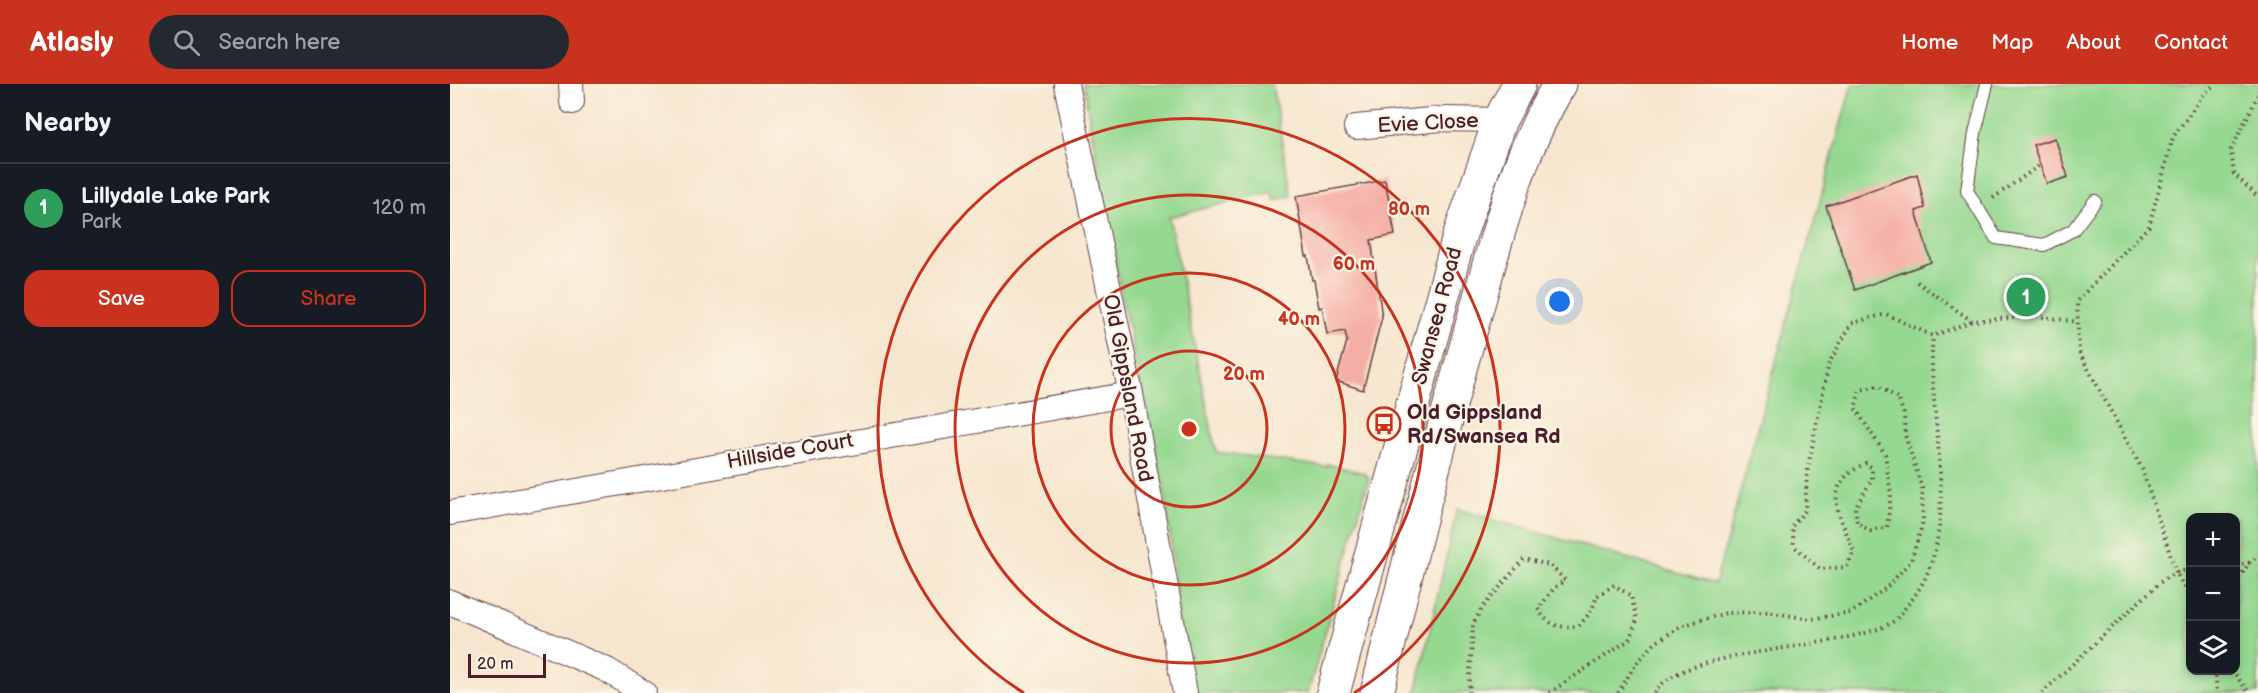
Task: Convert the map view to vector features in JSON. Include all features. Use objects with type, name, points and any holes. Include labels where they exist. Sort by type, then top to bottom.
[{"type":"main road","name":"Swansea Road","points":[[1333,693],[1459,237],[1500,120],[1519,84]]},
{"type":"main road","name":"Swansea Road","points":[[1377,693],[1420,515],[1503,216],[1531,140],[1560,84]]},
{"type":"street","name":"Old Gippsland Road","points":[[1066,84],[1131,394],[1185,693]]},
{"type":"street","name":"Evie Close","points":[[1356,127],[1442,119],[1500,120]]},
{"type":"street","name":"Hillside Court","points":[[450,513],[870,437],[1131,394]]},
{"type":"street","points":[[450,602],[607,670],[644,693]]},
{"type":"lane","points":[[1987,84],[1975,133],[1967,192],[1996,238],[2044,245],[2073,230],[2095,201]]},
{"type":"path","points":[[2186,591],[2176,572],[2142,469],[2079,352],[2077,301],[2149,226],[2173,137],[2204,94],[2215,84]]},
{"type":"path","points":[[2258,95],[2231,150],[2234,174],[2258,196]]},
{"type":"path","points":[[1977,209],[2040,165]]},
{"type":"path","points":[[1917,282],[1972,321]]},
{"type":"path","points":[[1618,693],[1635,665],[1655,643],[1681,626],[1726,613],[1767,612],[1810,620],[1851,613],[1886,588],[1911,561],[1923,522],[1922,488],[1905,435],[1904,414],[1898,398],[1878,386],[1860,390],[1855,408],[1885,454],[1891,494],[1887,527],[1871,531],[1857,523],[1855,508],[1872,479],[1872,468],[1866,463],[1850,471],[1837,487],[1837,511],[1854,551],[1847,567],[1820,568],[1794,546],[1792,526],[1805,511],[1807,472],[1829,363],[1852,323],[1886,315],[1934,336],[1972,321],[2037,316],[2078,322]]},
{"type":"path","points":[[1655,693],[1659,684],[1690,669],[1769,651],[1861,635],[1893,622],[1913,599],[1926,579],[1940,506],[1931,360],[1934,336]]},
{"type":"path","points":[[2240,576],[2249,563],[2258,556]]},
{"type":"path","points":[[1469,693],[1473,624],[1482,608],[1524,559],[1550,565],[1565,580],[1554,588],[1538,609],[1545,622],[1560,628],[1579,626],[1592,610],[1597,596],[1614,585],[1631,596],[1637,620],[1629,640],[1549,693]]},
{"type":"path","points":[[2240,564],[2249,563]]},
{"type":"path","points":[[2042,693],[2159,583],[2176,572],[2186,571]]},
{"type":"path","points":[[2215,675],[2217,693]]},
{"type":"path","points":[[2236,675],[2249,693]]},
{"type":"green space","points":[[1083,84],[1272,84],[1291,196],[1274,200],[1272,192],[1169,217],[1216,452],[1327,467],[1327,464],[1364,473],[1369,478],[1308,693],[1187,693],[1166,499],[1123,303]]},
{"type":"green space","points":[[1852,84],[2258,84],[2258,693],[1416,693],[1457,509],[1715,584]]},
{"type":"building","points":[[2055,138],[2068,177],[2047,184],[2033,145]]},
{"type":"building","points":[[1917,174],[1925,208],[1916,211],[1931,262],[1855,290],[1826,206]]},
{"type":"building","points":[[1385,180],[1395,235],[1371,240],[1382,317],[1363,390],[1336,381],[1347,341],[1345,331],[1327,334],[1322,307],[1319,308],[1308,256],[1306,256],[1296,196]]},
{"type":"place","name":"Lillydale Lake Park","points":[[2026,297]]},
{"type":"place","name":"Old Gippsland Rd/Swansea Rd","points":[[1384,424]]}]
